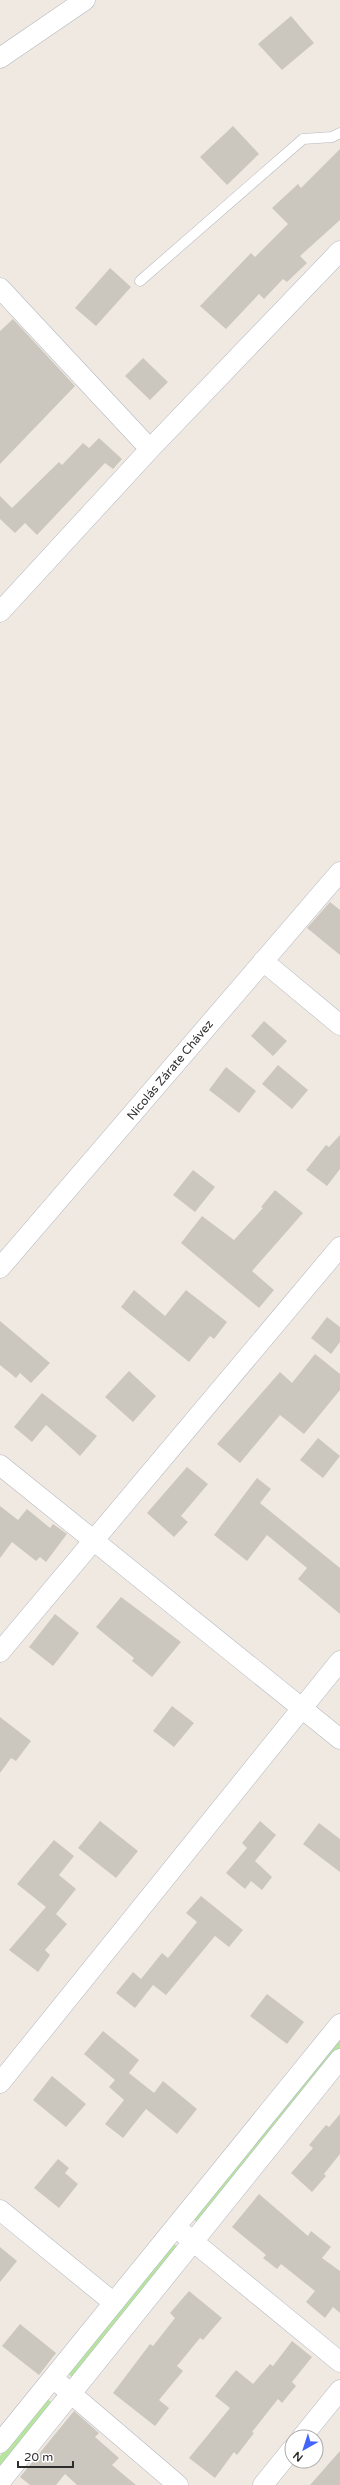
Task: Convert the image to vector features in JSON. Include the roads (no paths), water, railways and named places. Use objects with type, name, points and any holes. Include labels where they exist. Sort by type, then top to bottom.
[{"type":"street","points":[[0,58],[85,0]]},
{"type":"street","points":[[4,601],[340,252]]},
{"type":"street","points":[[0,288],[150,449]]},
{"type":"street","name":"Nicolás Zárate Chávez","points":[[0,1268],[340,872]]},
{"type":"street","points":[[263,961],[340,1025]]},
{"type":"street","points":[[0,1652],[340,1247]]},
{"type":"street","points":[[0,1465],[340,1739]]},
{"type":"street","points":[[0,2083],[340,1661]]},
{"type":"street","points":[[0,2443],[340,2024]]},
{"type":"street","points":[[0,2482],[340,2059]]},
{"type":"street","points":[[0,2210],[114,2303]]},
{"type":"street","points":[[175,2227],[340,2362]]},
{"type":"street","points":[[52,2378],[178,2485]]},
{"type":"street","points":[[308,2429],[340,2390]]},
{"type":"street","points":[[263,2485],[284,2459]]},
{"type":"lane","points":[[140,281],[303,139],[332,137],[340,133]]}]
